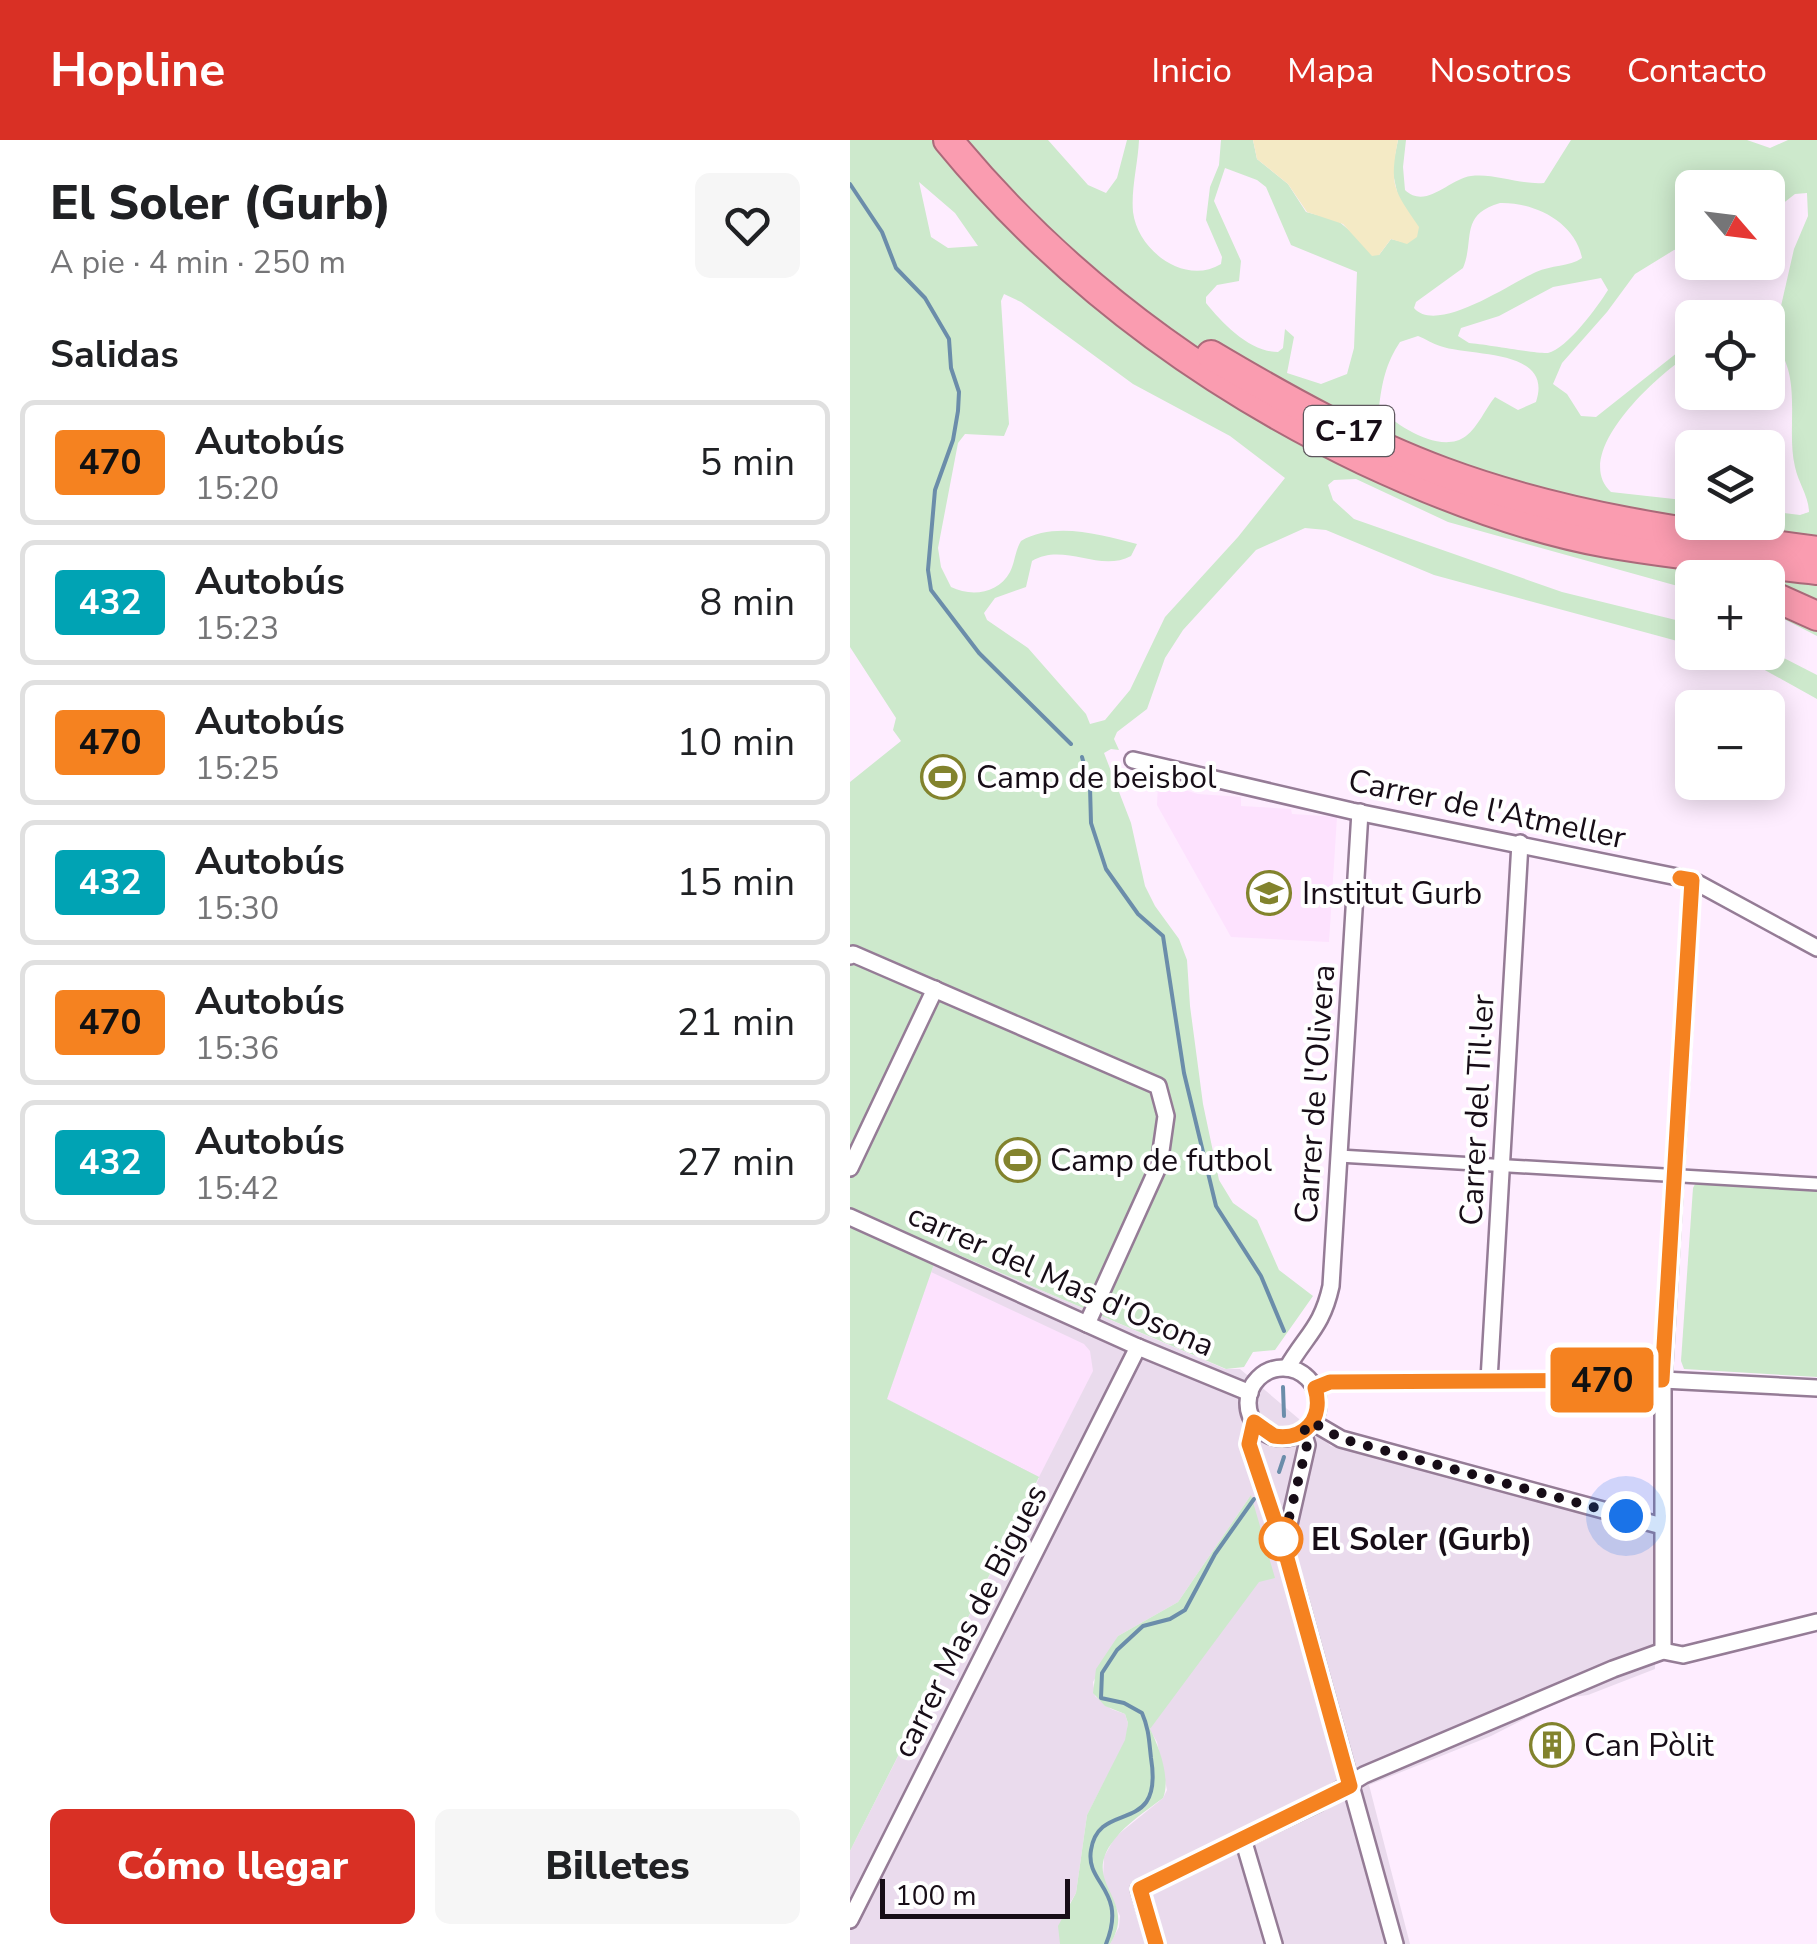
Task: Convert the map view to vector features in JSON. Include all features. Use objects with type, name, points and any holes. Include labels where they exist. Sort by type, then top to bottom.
[{"type":"highway","name":"C-17","points":[[948,140],[1022,224],[1113,306],[1243,397],[1314,436],[1423,486],[1523,521],[1606,542],[1817,570]]},
{"type":"highway","name":"C-17","points":[[966,140],[1035,216],[1114,289],[1161,325],[1334,424],[1444,472],[1548,505],[1648,527],[1817,551]]},
{"type":"highway","points":[[1606,542],[1640,558],[1675,567]]},
{"type":"highway","points":[[1785,602],[1817,616]]},
{"type":"street","name":"Carrer de l'Atmeller","points":[[1133,760],[1360,812],[1692,880],[1817,948]]},
{"type":"street","name":"Carrer de l'Olivera","points":[[1287,1368],[1325,1312],[1331,1286],[1360,812]]},
{"type":"street","name":"Carrer del Til·ler","points":[[1489,1380],[1520,843]]},
{"type":"street","points":[[1663,1651],[1662,1380],[1692,880]]},
{"type":"street","points":[[850,956],[853,954],[1158,1086],[1166,1116],[1159,1165],[1087,1324]]},
{"type":"street","points":[[850,1168],[935,989]]},
{"type":"street","points":[[1339,1156],[1817,1184]]},
{"type":"street","name":"carrer del Mas d'Osona","points":[[850,1217],[1138,1347],[1250,1393]]},
{"type":"street","name":"carrer Mas de Bigues","points":[[850,1920],[1138,1347]]},
{"type":"street","points":[[1285,1551],[1285,1534],[1308,1427],[1318,1409],[1315,1388],[1304,1374],[1287,1368],[1264,1374],[1250,1393],[1249,1411],[1262,1431],[1280,1438],[1308,1427],[1662,1526]]},
{"type":"street","points":[[1315,1388],[1330,1382],[1489,1380],[1662,1380],[1817,1388]]},
{"type":"street","points":[[1254,1422],[1249,1444],[1285,1551],[1395,1944]]},
{"type":"street","points":[[1156,1944],[1140,1889],[1350,1786],[1364,1775],[1613,1668],[1663,1651],[1683,1655],[1817,1622]]},
{"type":"street","points":[[1243,1839],[1274,1944]]},
{"type":"shaded area","name":"Institut Gurb","points":[[1158,782],[1198,794],[1241,797],[1241,806],[1337,817],[1329,942],[1231,937],[1157,805]]},
{"type":"shaded area","points":[[940,1247],[1225,1369],[1240,1369],[1331,1446],[1655,1533],[1655,1669],[1588,1695],[1566,1698],[1491,1736],[1369,1785],[1410,1944],[1110,1944],[1120,1916],[1103,1878],[1104,1857],[1115,1837],[1163,1798],[1167,1790],[1157,1742],[1150,1730],[1175,1621],[1251,1495],[1178,1602],[1118,1636],[1093,1682],[1095,1696],[1125,1714],[1126,1740],[1087,1815],[1076,1893],[1060,1944],[850,1944],[850,1851],[1039,1478],[887,1399]]},
{"type":"shaded area","points":[[931,1272],[1084,1344],[1090,1351],[1093,1371],[1039,1477],[887,1399]]},
{"type":"green space","points":[[850,140],[1048,140],[1088,185],[1106,193],[1117,178],[1127,140],[1139,140],[1133,203],[1137,226],[1144,240],[1165,261],[1193,271],[1221,264],[1222,257],[1206,220],[1221,140],[1253,140],[1257,159],[1288,184],[1306,212],[1337,220],[1379,255],[1391,239],[1407,243],[1409,215],[1399,201],[1392,169],[1398,140],[1406,140],[1405,190],[1421,197],[1471,176],[1544,183],[1571,140],[1747,140],[1770,148],[1788,140],[1817,140],[1817,636],[1785,620],[1785,560],[1675,560],[1675,585],[1448,522],[1356,479],[1334,480],[1328,485],[1333,500],[1354,519],[1562,592],[1675,620],[1675,640],[1434,575],[1326,530],[1305,528],[1256,550],[1183,630],[1165,658],[1147,709],[1117,732],[1114,739],[1119,750],[1104,753],[1131,823],[1145,886],[1179,939],[1187,960],[1203,1104],[1219,1180],[1233,1203],[1257,1220],[1279,1270],[1313,1296],[1275,1350],[1253,1352],[1244,1367],[1226,1369],[940,1247],[887,1399],[1039,1477],[850,1851],[850,782],[901,741],[893,730],[896,718],[850,647]],"holes":[[[1225,168],[1257,180],[1266,187],[1291,245],[1357,272],[1354,348],[1347,374],[1321,384],[1287,373],[1294,337],[1285,329],[1283,348],[1268,351],[1247,342],[1206,303],[1206,297],[1217,285],[1239,281],[1241,261],[1214,201]],[[919,182],[955,213],[978,246],[948,248],[931,237]],[[1500,203],[1539,210],[1571,234],[1582,258],[1536,272],[1456,311],[1425,315],[1414,308],[1416,302],[1463,268],[1473,221],[1487,208]],[[1601,278],[1608,290],[1573,336],[1556,350],[1533,352],[1469,343],[1458,336],[1461,328],[1499,316],[1553,287]],[[1004,294],[1021,302],[1133,384],[1230,436],[1285,478],[1165,617],[1130,690],[1105,720],[1090,724],[1086,714],[1028,648],[987,620],[984,613],[995,598],[1026,587],[1032,561],[1056,555],[1119,560],[1131,556],[1137,544],[1078,532],[1034,535],[1021,541],[1005,579],[984,592],[951,587],[941,567],[938,548],[958,443],[965,434],[1004,436],[1009,424],[1001,301]],[[1418,336],[1440,346],[1522,363],[1533,372],[1538,385],[1536,402],[1518,410],[1495,397],[1466,436],[1444,442],[1420,436],[1379,408],[1385,373],[1400,342]]]},
{"type":"green space","points":[[1785,659],[1817,675],[1817,699],[1765,670],[1785,670]]},
{"type":"green space","points":[[1696,1182],[1817,1188],[1817,1377],[1684,1369],[1681,1361]]},
{"type":"green space","points":[[1251,1495],[1275,1578],[1259,1582],[1150,1729],[1163,1763],[1165,1791],[1163,1798],[1119,1834],[1105,1855],[1105,1880],[1118,1915],[1110,1944],[1060,1944],[1058,1926],[1076,1893],[1087,1815],[1125,1740],[1128,1723],[1125,1714],[1105,1706],[1093,1693],[1096,1669],[1118,1636],[1178,1602]]},
{"type":"sand","points":[[1253,140],[1398,140],[1394,178],[1419,227],[1417,237],[1407,244],[1391,239],[1379,255],[1372,256],[1343,224],[1307,212],[1288,184],[1257,159]]},
{"type":"waterway","points":[[850,184],[882,232],[896,268],[925,298],[949,339],[951,368],[959,392],[958,411],[953,440],[935,490],[928,570],[931,590],[979,653],[1071,744]]},
{"type":"waterway","points":[[1082,757],[1090,787],[1091,823],[1106,869],[1138,914],[1163,936],[1184,1073],[1216,1206],[1261,1276],[1284,1331]]},
{"type":"waterway","points":[[1283,1387],[1284,1416]]},
{"type":"waterway","points":[[1279,1472],[1284,1457]]},
{"type":"waterway","points":[[1106,1944],[1112,1911],[1094,1871],[1091,1850],[1096,1834],[1106,1825],[1140,1809],[1148,1799],[1152,1783],[1142,1713],[1124,1703],[1101,1698],[1102,1673],[1117,1650],[1143,1626],[1170,1619],[1185,1610],[1215,1554],[1254,1499]]},
{"type":"bus line","name":"470","points":[[1156,1944],[1140,1889],[1350,1786],[1285,1551],[1249,1444],[1254,1422],[1274,1436],[1298,1435],[1316,1416],[1315,1388],[1330,1382],[1662,1380],[1692,880],[1680,878]]},
{"type":"place","name":"Camp de beisbol","points":[[943,777]]},
{"type":"place","name":"Institut Gurb","points":[[1269,893]]},
{"type":"place","name":"Camp de futbol","points":[[1018,1160]]},
{"type":"place","name":"El Soler (Gurb)","points":[[1281,1539]]},
{"type":"place","name":"Can Pòlit","points":[[1552,1745]]},
{"type":"route","points":[[1281,1539],[1280,1536],[1285,1551],[1285,1534],[1307,1445],[1303,1432],[1312,1422],[1342,1439],[1626,1516]]}]
